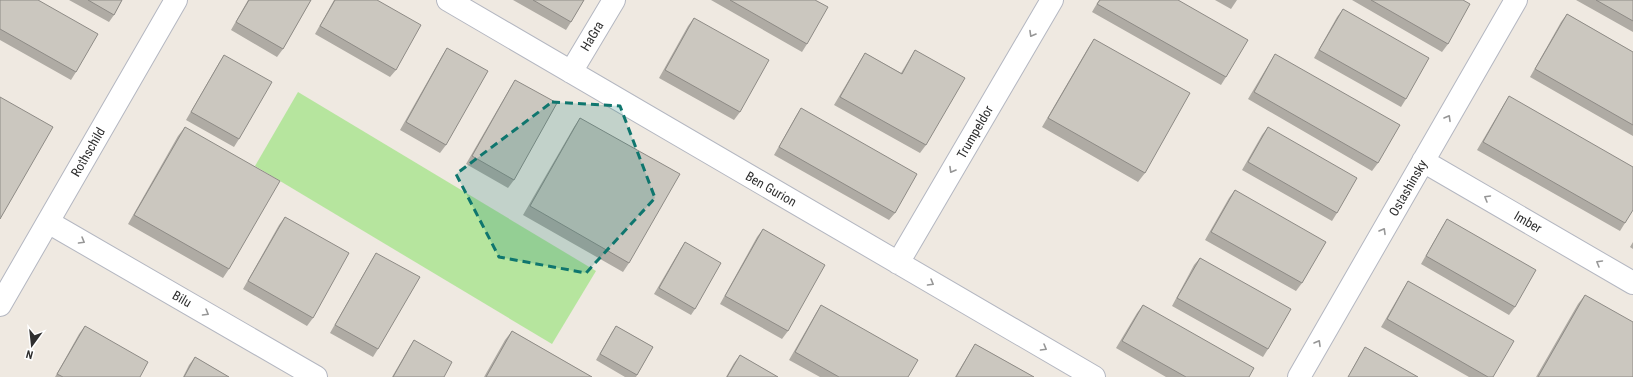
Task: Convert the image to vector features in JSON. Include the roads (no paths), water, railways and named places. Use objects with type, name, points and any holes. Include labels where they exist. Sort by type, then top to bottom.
[{"type":"street","name":"Rothschild","points":[[0,305],[176,0]]},
{"type":"street","name":"Ben Gurion","points":[[448,0],[1094,377]]},
{"type":"street","name":"HaGra","points":[[571,72],[614,0]]},
{"type":"street","name":"Trumpeldor","points":[[898,263],[1052,0]]},
{"type":"street","name":"Ostashinsky","points":[[1299,377],[1516,0]]},
{"type":"street","name":"Imber","points":[[1423,161],[1633,283]]},
{"type":"street","name":"Bilu","points":[[48,222],[316,377]]}]
